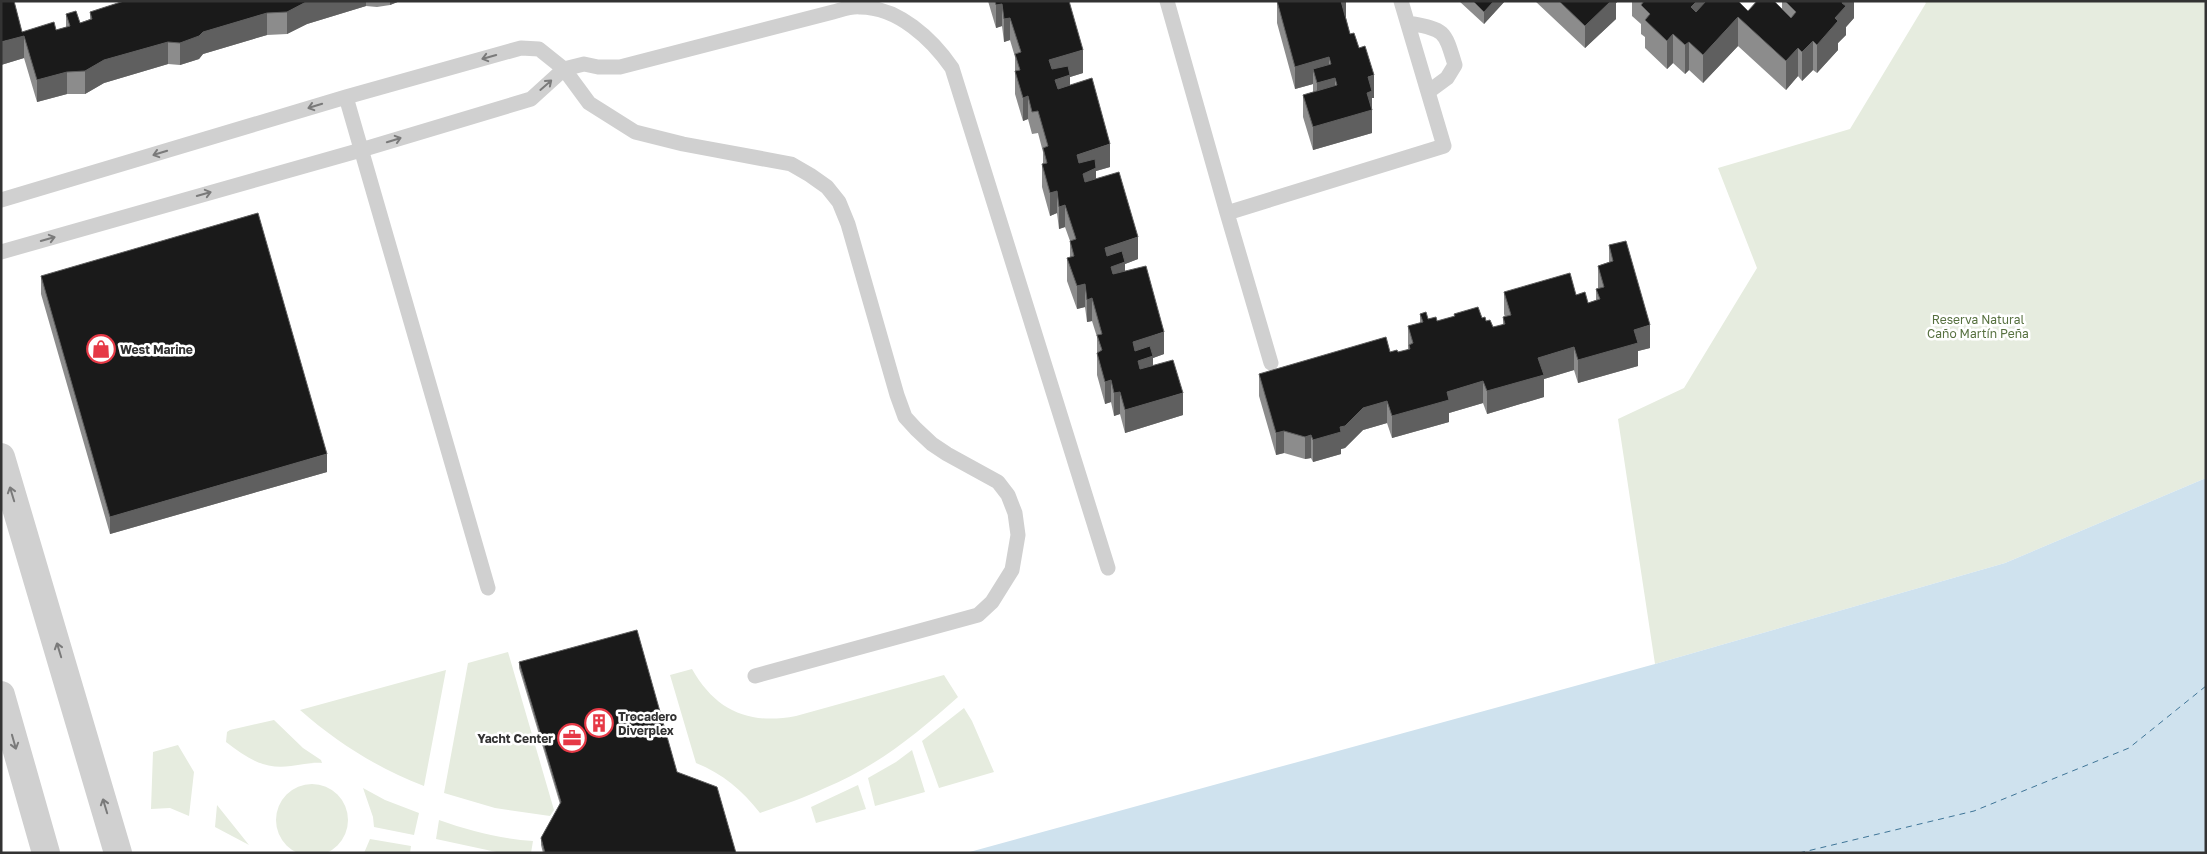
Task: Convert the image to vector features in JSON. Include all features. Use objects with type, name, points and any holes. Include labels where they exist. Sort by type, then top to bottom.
[{"type":"street","points":[[1,456],[118,853]]},
{"type":"street","points":[[1,695],[46,853]]},
{"type":"lane","points":[[1167,1],[1271,363]]},
{"type":"lane","points":[[1227,213],[1444,146],[1402,1]]},
{"type":"lane","points":[[1,252],[361,150],[531,98],[564,70],[584,64],[598,67],[620,67],[833,12],[860,7],[886,11],[911,26],[927,39],[942,54],[952,68],[1108,568]]},
{"type":"lane","points":[[1408,23],[1436,28],[1446,37],[1455,65],[1447,78],[1428,92]]},
{"type":"lane","points":[[1,200],[346,97],[522,48],[539,49],[564,70],[589,103],[635,132],[683,144],[790,164],[810,175],[827,187],[839,202],[848,224],[905,417],[932,444],[998,482],[1008,495],[1015,513],[1018,535],[1012,570],[992,602],[978,615],[755,676]]},
{"type":"lane","points":[[346,97],[488,588]]},
{"type":"green space","name":"Reserva Natural Caño Martín Peña","points":[[1924,1],[2206,1],[2206,478],[2005,563],[1655,664],[1618,419],[1684,388],[1757,268],[1718,168],[1850,129],[1926,3]]},
{"type":"green space","points":[[508,652],[554,810],[550,816],[495,808],[444,793],[468,663]]},
{"type":"green space","points":[[692,669],[701,683],[723,705],[735,712],[763,718],[796,716],[944,675],[958,697],[912,736],[862,770],[817,792],[760,813],[731,784],[715,772],[696,763],[670,675]]},
{"type":"green space","points":[[446,670],[424,786],[359,754],[328,733],[300,710]]},
{"type":"green space","points":[[964,708],[972,721],[994,772],[939,788],[922,741]]},
{"type":"green space","points":[[274,720],[303,748],[321,760],[322,763],[281,767],[272,766],[256,762],[226,742],[227,732],[230,730]]},
{"type":"green space","points":[[178,745],[194,772],[189,816],[170,808],[151,809],[153,752]]},
{"type":"green space","points":[[912,750],[925,792],[875,806],[868,778],[896,762]]},
{"type":"green space","points":[[312,784],[332,790],[342,800],[348,820],[342,840],[332,850],[312,856],[292,850],[282,840],[276,820],[282,800],[292,790]]},
{"type":"green space","points":[[858,785],[866,809],[816,823],[811,807]]},
{"type":"green space","points":[[363,788],[385,800],[419,813],[414,835],[374,827],[373,817]]},
{"type":"green space","points":[[217,805],[249,845],[215,827]]},
{"type":"green space","points":[[439,820],[486,834],[533,841],[531,853],[501,853],[436,839]]},
{"type":"green space","points":[[370,839],[411,846],[410,853],[364,853]]},
{"type":"water","points":[[2206,478],[2206,853],[966,853],[1655,664],[2005,563]]},
{"type":"building","points":[[1,1],[14,1],[22,32],[54,22],[56,30],[70,26],[66,14],[76,11],[80,23],[92,19],[90,12],[124,1],[308,1],[287,12],[267,13],[203,32],[199,36],[180,43],[168,42],[104,60],[85,71],[67,72],[37,80],[24,36],[1,42]]},
{"type":"building","points":[[995,1],[1069,1],[1083,50],[1049,60],[1052,69],[1068,66],[1070,75],[1055,80],[1058,89],[1092,78],[1110,144],[1077,155],[1079,163],[1095,159],[1096,168],[1083,174],[1085,182],[1119,172],[1138,237],[1105,248],[1107,256],[1122,251],[1125,262],[1111,267],[1113,274],[1146,266],[1164,332],[1133,342],[1135,351],[1150,346],[1153,356],[1138,361],[1140,369],[1173,360],[1183,393],[1125,410],[1120,392],[1114,393],[1111,380],[1105,382],[1097,353],[1102,350],[1097,335],[1102,334],[1092,298],[1087,300],[1085,284],[1077,286],[1067,258],[1074,256],[1070,241],[1076,239],[1065,205],[1059,207],[1057,191],[1050,193],[1042,164],[1047,163],[1043,148],[1048,146],[1038,111],[1032,112],[1028,96],[1023,98],[1015,71],[1020,70],[1015,54],[1021,52],[1010,18],[1004,19],[1002,4],[996,5]]},
{"type":"building","points":[[1277,1],[1341,1],[1350,34],[1354,33],[1359,48],[1365,46],[1374,75],[1368,77],[1372,91],[1367,93],[1372,110],[1313,127],[1303,95],[1337,85],[1335,78],[1317,83],[1313,69],[1331,64],[1329,57],[1295,67]]},
{"type":"building","points":[[1473,1],[1494,1],[1484,12]]},
{"type":"building","points":[[1559,1],[1611,1],[1585,26]]},
{"type":"building","points":[[1644,1],[1697,1],[1691,7],[1696,12],[1706,1],[1738,1],[1748,11],[1757,1],[1774,1],[1791,18],[1796,12],[1785,1],[1843,1],[1842,3],[1846,6],[1835,18],[1838,21],[1817,45],[1813,41],[1802,52],[1798,48],[1786,61],[1738,17],[1703,55],[1689,42],[1685,45],[1673,34],[1667,41],[1645,20],[1650,14],[1641,5]]},
{"type":"building","points":[[258,213],[327,454],[110,517],[41,276]]},
{"type":"building","points":[[1626,241],[1650,325],[1634,330],[1638,343],[1578,360],[1574,347],[1538,358],[1544,375],[1487,391],[1483,381],[1447,392],[1449,400],[1392,416],[1387,401],[1363,408],[1345,426],[1340,427],[1341,432],[1313,440],[1311,435],[1305,437],[1284,431],[1276,433],[1259,374],[1386,337],[1390,352],[1410,349],[1409,345],[1413,343],[1408,326],[1423,322],[1420,314],[1426,312],[1428,319],[1436,317],[1437,321],[1478,307],[1482,318],[1485,317],[1486,321],[1490,320],[1493,327],[1505,324],[1503,317],[1511,315],[1504,292],[1570,273],[1576,295],[1585,292],[1588,303],[1600,299],[1596,289],[1604,287],[1598,266],[1613,261],[1609,245]]},
{"type":"building","name":"Trocadero Diverplex","points":[[637,630],[677,772],[717,787],[736,853],[545,853],[541,838],[561,802],[519,662]]},
{"type":"ferry route","points":[[1799,853],[1974,811],[2129,748],[2206,686]]},
{"type":"place","name":"West Marine","points":[[101,349]]},
{"type":"place","name":"Trocadero Diverplex","points":[[599,723]]},
{"type":"place","name":"Yacht Center","points":[[572,738]]}]
